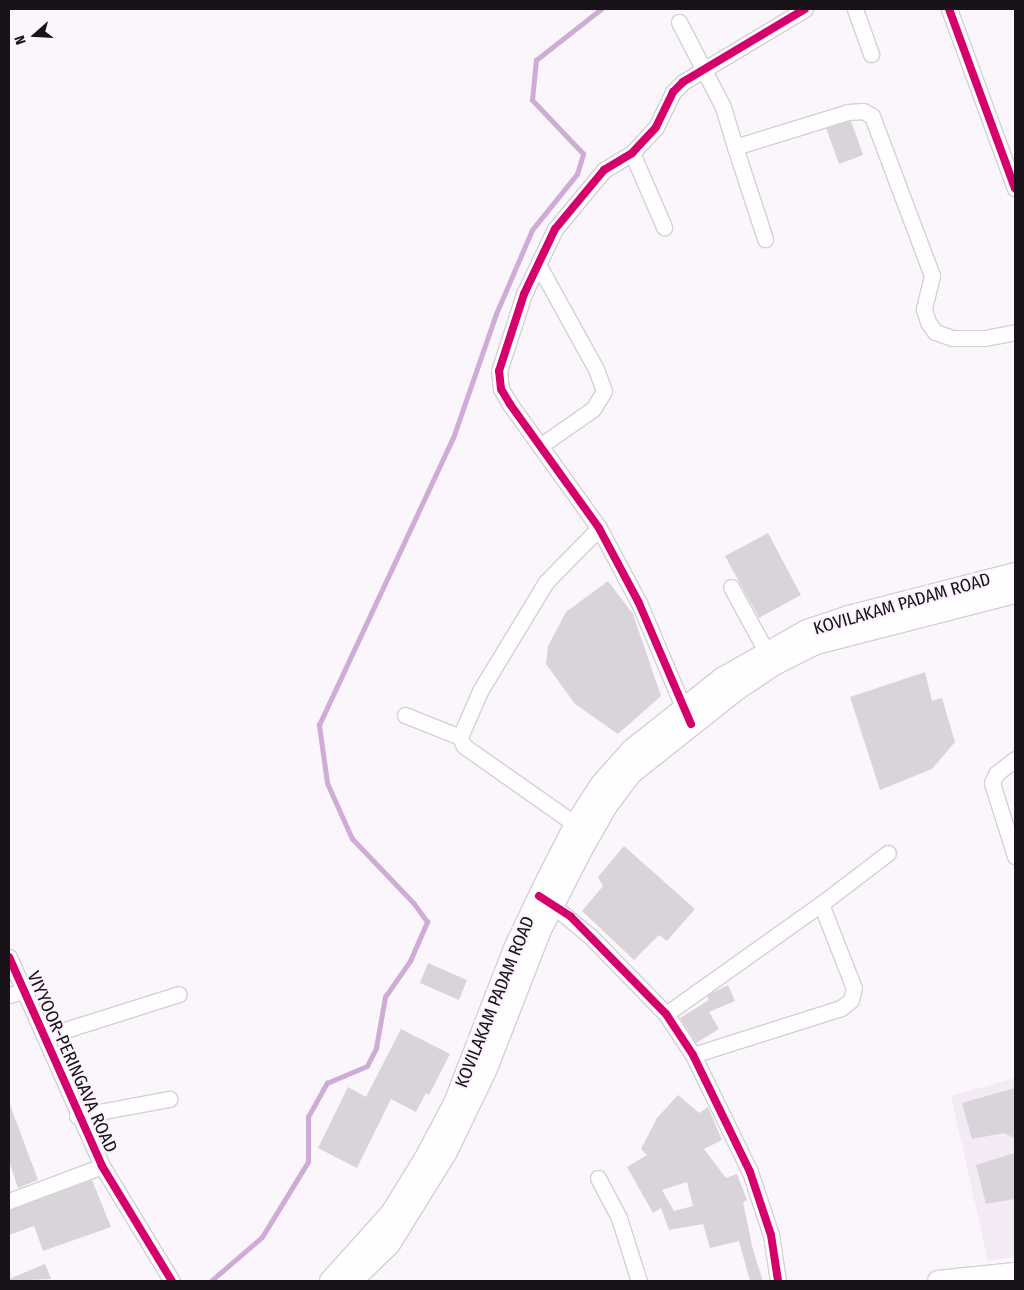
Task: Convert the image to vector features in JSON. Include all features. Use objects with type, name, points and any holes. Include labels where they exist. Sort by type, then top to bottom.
[{"type":"main road","name":"KOVILAKAM PADAM ROAD","points":[[330,1281],[391,1213],[426,1156],[454,1103],[515,946],[583,848],[625,782],[722,678],[766,651],[807,630],[850,616],[1015,573]]},
{"type":"main road","name":"KOVILAKAM PADAM ROAD","points":[[352,1281],[390,1244],[447,1152],[486,1071],[576,824],[601,784],[632,749],[776,664],[816,644],[1015,593]]},
{"type":"main road","points":[[938,1281],[1015,1273]]},
{"type":"street","points":[[687,716],[639,603],[599,528],[510,404],[501,389],[499,371],[524,294],[555,229],[604,170],[632,153],[656,127],[673,92],[683,82],[805,9]]},
{"type":"street","points":[[855,9],[870,54]]},
{"type":"street","points":[[949,9],[1015,188]]},
{"type":"street","points":[[679,22],[723,107],[765,239]]},
{"type":"street","points":[[735,147],[848,112],[863,111],[872,116],[932,276],[924,309],[928,322],[935,332],[952,338],[985,338],[1015,332]]},
{"type":"street","points":[[632,153],[664,227]]},
{"type":"street","points":[[538,264],[596,369],[604,391],[593,409],[540,446]]},
{"type":"street","points":[[460,737],[480,691],[541,589],[599,528]]},
{"type":"street","points":[[731,587],[766,651]]},
{"type":"street","points":[[405,714],[460,737],[469,750],[576,824]]},
{"type":"street","points":[[1015,759],[996,774],[992,782],[1015,856]]},
{"type":"street","points":[[666,1014],[821,904],[888,853]]},
{"type":"street","points":[[547,900],[666,1014],[693,1055],[750,1172],[771,1235],[778,1281]]},
{"type":"street","points":[[693,1055],[841,1008],[851,1000],[854,988],[821,904]]},
{"type":"street","name":"VIYYOOR-PERINGAVA ROAD","points":[[9,957],[46,1036],[77,1116],[102,1166],[172,1281]]},
{"type":"street","points":[[9,995],[24,991]]},
{"type":"street","points":[[46,1036],[179,994]]},
{"type":"street","points":[[77,1116],[169,1099]]},
{"type":"street","points":[[9,1201],[102,1166]]},
{"type":"street","points":[[598,1178],[619,1218],[638,1281]]},
{"type":"shaded area","points":[[1015,1078],[1015,1257],[988,1261],[951,1096]]},
{"type":"building","points":[[851,121],[863,155],[839,164],[826,128]]},
{"type":"building","points":[[768,533],[801,595],[759,618],[725,556]]},
{"type":"building","points":[[608,581],[633,614],[661,696],[618,734],[575,704],[546,664],[548,646],[566,612]]},
{"type":"building","points":[[925,672],[932,701],[942,698],[955,742],[932,769],[880,790],[850,697]]},
{"type":"building","points":[[624,846],[695,909],[667,941],[659,935],[634,960],[582,911],[603,886],[598,877]]},
{"type":"building","points":[[428,963],[467,980],[459,1000],[420,983]]},
{"type":"building","points":[[728,985],[735,1001],[709,1012],[719,1029],[696,1043],[680,1018],[709,1000],[707,996]]},
{"type":"building","points":[[401,1029],[450,1054],[429,1095],[426,1093],[416,1112],[391,1099],[357,1168],[318,1148],[348,1087],[366,1097]]},
{"type":"building","points":[[1015,1088],[1015,1138],[1004,1133],[972,1139],[962,1103]]},
{"type":"building","points":[[678,1095],[699,1113],[708,1107],[722,1140],[704,1149],[726,1178],[737,1174],[747,1200],[743,1202],[753,1250],[763,1281],[750,1281],[739,1241],[710,1248],[703,1224],[669,1230],[661,1208],[653,1213],[627,1167],[647,1155],[641,1149],[657,1118]],"holes":[[[687,1182],[693,1206],[674,1211],[662,1190]]]},
{"type":"building","points":[[9,1102],[38,1180],[18,1188],[9,1161]]},
{"type":"building","points":[[1015,1153],[1015,1199],[986,1204],[976,1165]]},
{"type":"building","points":[[92,1180],[111,1227],[43,1251],[34,1226],[9,1235],[9,1210]]},
{"type":"building","points":[[45,1264],[51,1279],[9,1281],[9,1279]]},
{"type":"waterway","points":[[211,1281],[262,1237],[308,1162],[308,1117],[327,1083],[367,1066],[376,1048],[385,997],[410,961],[427,922],[414,904],[352,839],[327,783],[319,725],[453,438],[496,314],[532,230],[577,174],[583,154],[532,100],[536,60],[601,9]]},
{"type":"cycle path","points":[[691,724],[639,603],[599,528],[510,404],[501,389],[499,371],[524,294],[555,229],[604,170],[632,153],[656,127],[673,92],[683,82],[805,9]]},
{"type":"cycle path","points":[[949,9],[1015,188]]},
{"type":"cycle path","points":[[539,896],[571,917],[666,1014],[693,1055],[750,1172],[771,1235],[778,1281]]},
{"type":"cycle path","points":[[9,957],[102,1166],[172,1281]]}]
